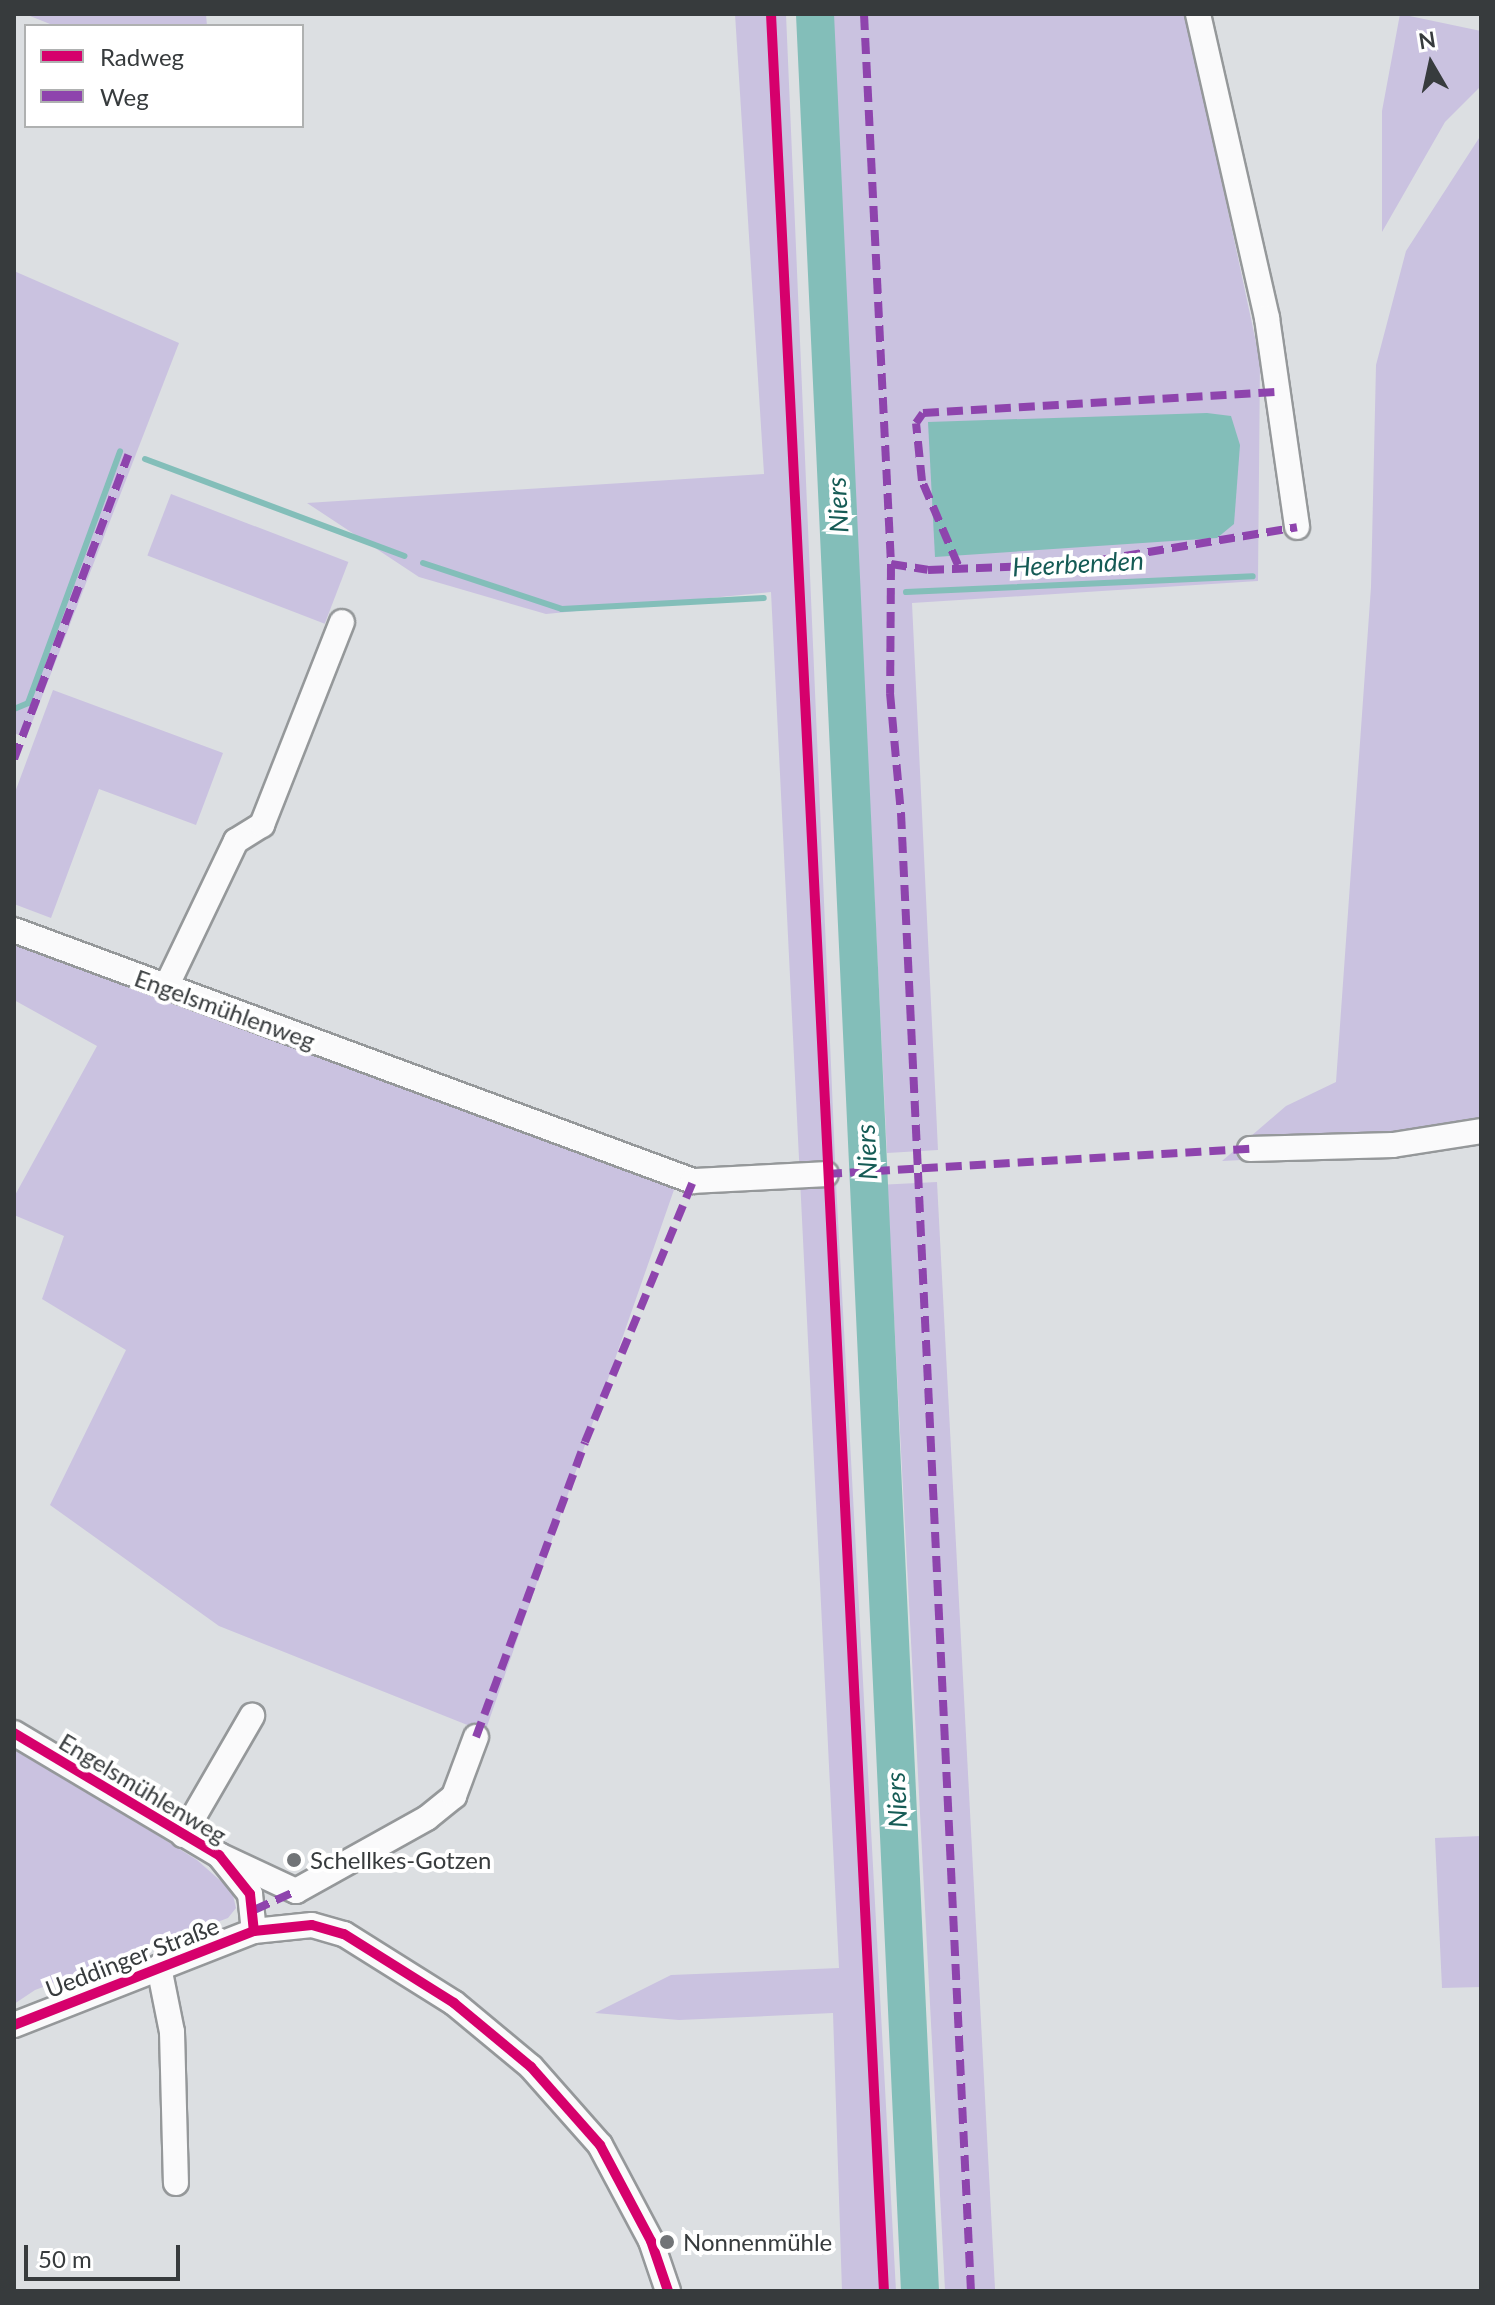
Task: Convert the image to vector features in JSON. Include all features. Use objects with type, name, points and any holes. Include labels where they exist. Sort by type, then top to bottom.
[{"type":"street","points":[[1198,14],[1267,318],[1297,527]]},
{"type":"street","points":[[166,987],[236,841],[262,825],[342,622]]},
{"type":"street","name":"Engelsmühlenweg","points":[[14,930],[693,1181],[826,1174]]},
{"type":"street","points":[[1250,1149],[1393,1145],[1481,1131]]},
{"type":"street","name":"Engelsmühlenweg","points":[[183,1835],[252,1716]]},
{"type":"street","name":"Engelsmühlenweg","points":[[14,1733],[219,1855],[250,1894],[254,1931]]},
{"type":"street","points":[[219,1855],[296,1891],[427,1818],[454,1796],[476,1737]]},
{"type":"street","name":"Ueddinger Straße","points":[[14,2025],[254,1931],[312,1925],[344,1934],[454,2003],[531,2067],[600,2145],[651,2241],[668,2291]]},
{"type":"street","points":[[159,1967],[172,2032],[176,2183]]},
{"type":"shaded area","points":[[25,14],[206,14],[207,24],[50,24]]},
{"type":"shaded area","points":[[735,14],[786,14],[836,1182],[896,2291],[842,2291],[833,2013],[679,2020],[595,2013],[671,1975],[839,1968],[771,592],[546,614],[419,577],[307,503],[764,474]]},
{"type":"shaded area","points":[[831,14],[1186,14],[1260,361],[1258,581],[912,603],[938,1150],[887,1153]]},
{"type":"shaded area","points":[[1400,14],[1481,31],[1481,86],[1445,122],[1382,232],[1382,111]]},
{"type":"shaded area","points":[[1481,135],[1481,1139],[1382,1153],[1222,1161],[1286,1106],[1336,1082],[1371,587],[1376,365],[1406,251]]},
{"type":"shaded area","points":[[14,271],[179,343],[26,738],[14,733]]},
{"type":"shaded area","points":[[171,494],[348,562],[325,624],[147,556]]},
{"type":"shaded area","points":[[53,690],[223,753],[196,825],[99,789],[51,918],[14,904],[14,795]]},
{"type":"shaded area","points":[[14,921],[676,1184],[485,1732],[219,1626],[50,1505],[126,1350],[42,1299],[64,1236],[14,1215],[14,1197],[97,1046],[14,1000]]},
{"type":"shaded area","points":[[937,1182],[995,2291],[945,2291],[887,1185]]},
{"type":"shaded area","points":[[14,1746],[197,1860],[232,1891],[236,1908],[228,1918],[35,1990],[14,2004]]},
{"type":"shaded area","points":[[1481,1836],[1481,1987],[1442,1988],[1435,1838]]},
{"type":"water","points":[[1207,413],[1231,416],[1240,445],[1234,524],[1217,538],[935,557],[928,422]]},
{"type":"waterway","name":"Niers","points":[[815,14],[920,2291]]},
{"type":"waterway","points":[[14,709],[28,703],[120,451]]},
{"type":"waterway","points":[[145,459],[404,556]]},
{"type":"waterway","points":[[423,563],[562,609],[764,598]]},
{"type":"waterway","name":"Heerbenden","points":[[906,592],[1253,576]]},
{"type":"marked path","points":[[864,14],[891,564],[890,693],[901,813],[971,2291]]},
{"type":"marked path","points":[[958,565],[922,481],[916,423],[923,413],[1279,392]]},
{"type":"marked path","points":[[14,759],[128,455]]},
{"type":"marked path","points":[[891,564],[928,570],[1077,564],[1297,527]]},
{"type":"marked path","points":[[826,1174],[1250,1149]]},
{"type":"marked path","points":[[476,1737],[585,1442],[693,1181]]},
{"type":"marked path","points":[[254,1910],[296,1891]]},
{"type":"cycle path","points":[[771,14],[884,2291]]},
{"type":"cycle path","points":[[14,1733],[219,1855],[250,1894],[254,1931]]},
{"type":"cycle path","points":[[14,2025],[254,1931],[312,1925],[344,1934],[454,2003],[531,2067],[600,2145],[651,2241],[668,2291]]},
{"type":"place","name":"Schellkes-Gotzen","points":[[294,1860]]},
{"type":"place","name":"Nonnenmühle","points":[[667,2242]]}]
